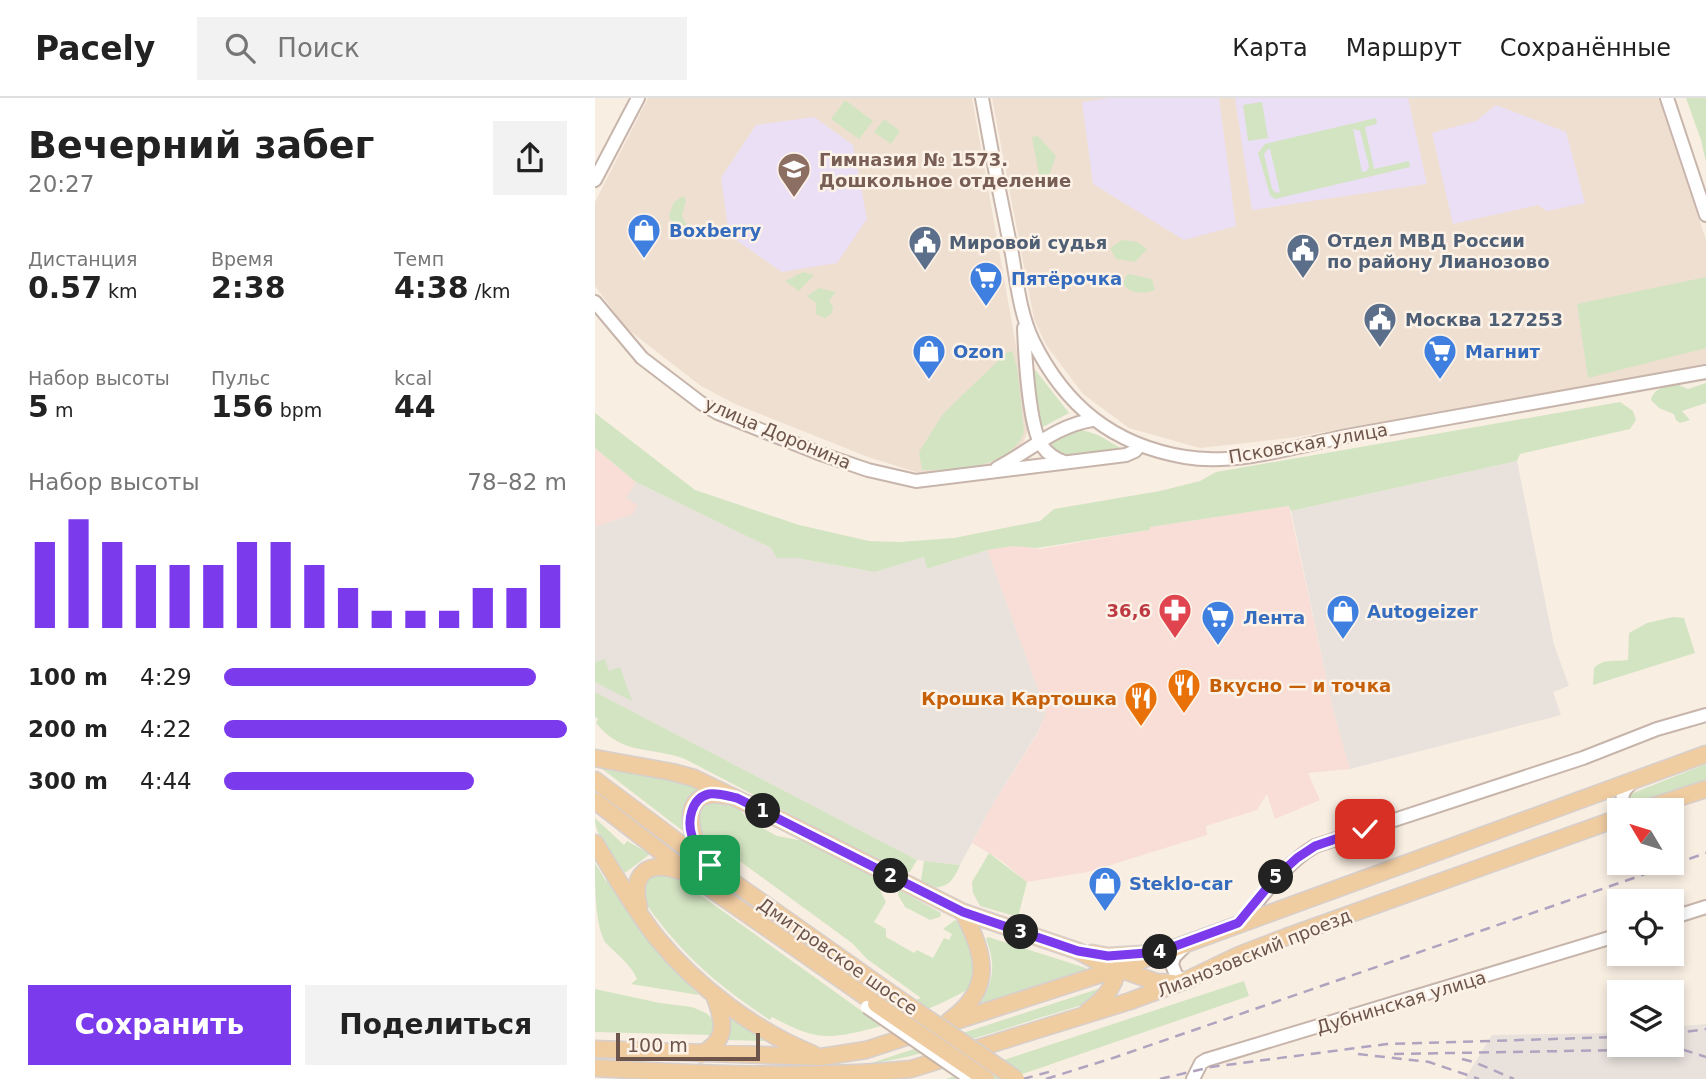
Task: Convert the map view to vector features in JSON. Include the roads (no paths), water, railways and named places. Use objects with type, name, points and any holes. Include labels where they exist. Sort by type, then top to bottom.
[{"type":"main road","name":"Лианозовский проезд","points":[[1113,962],[1159,952],[1706,754]]},
{"type":"main road","points":[[595,758],[694,778],[963,912],[1113,962],[1156,982],[1185,981]]},
{"type":"main road","name":"Дмитровское шоссе","points":[[595,780],[710,865],[1016,1079]]},
{"type":"main road","points":[[1678,798],[1706,789]]},
{"type":"main road","points":[[710,865],[693,839],[689,818],[700,799],[708,794],[737,798]]},
{"type":"main road","name":"Дмитровское шоссе","points":[[595,801],[871,1006],[986,1079]]},
{"type":"main road","name":"Лианозовский проезд","points":[[884,1073],[938,1062],[1185,981],[1239,955],[1286,937],[1607,822]]},
{"type":"main road","points":[[595,843],[641,916],[669,952],[714,995],[772,1034],[821,1057],[884,1073]]},
{"type":"main road","points":[[641,916],[636,887],[643,873],[663,866],[691,874]]},
{"type":"main road","points":[[939,1028],[966,1006],[981,980],[981,950],[963,912]]},
{"type":"main road","points":[[595,1049],[821,1057],[866,1050],[939,1028],[1113,962]]},
{"type":"main road","points":[[1084,1015],[1104,997],[1116,977],[1113,962]]},
{"type":"main road","points":[[701,1054],[711,1049],[722,1032],[722,1021],[714,995]]},
{"type":"main road","points":[[818,1075],[825,1068],[825,1061],[821,1057]]},
{"type":"main road","points":[[595,1068],[818,1075],[884,1073]]},
{"type":"street","points":[[595,180],[638,98]]},
{"type":"street","name":"Псковская улица","points":[[982,98],[1024,317],[1032,339],[1059,383],[1092,420],[1114,434],[1140,445],[1186,457],[1226,458],[1264,454],[1359,434],[1706,372]]},
{"type":"street","points":[[1667,98],[1706,215]]},
{"type":"street","name":"улица Доронина","points":[[595,302],[630,347],[701,403],[821,454],[868,470],[916,481],[1126,455],[1140,445]]},
{"type":"street","points":[[1024,317],[1025,360],[1039,441],[1051,456],[1064,462]]},
{"type":"street","points":[[984,474],[1075,423],[1092,420]]},
{"type":"street","points":[[1013,460],[1024,445],[1034,421]]},
{"type":"street","points":[[1238,923],[1275,878],[1315,846],[1583,758],[1657,729],[1706,715]]},
{"type":"street","points":[[1623,798],[1626,787],[1636,779]]},
{"type":"street","points":[[1684,914],[1706,907]]},
{"type":"street","name":"Дубнинская улица","points":[[1192,1079],[1201,1063],[1206,1060],[1607,939]]},
{"type":"street","points":[[1185,981],[1177,977],[1172,965],[1180,949],[1192,940]]},
{"type":"street","points":[[871,1006],[971,1079]]},
{"type":"railway","points":[[1046,1079],[1706,853]]},
{"type":"railway","points":[[1684,1032],[1706,1029]]},
{"type":"railway","points":[[1160,1079],[1211,1067],[1387,1044],[1607,1037]]},
{"type":"railway","points":[[1394,1054],[1681,1049],[1706,1057]]},
{"type":"railway","points":[[1358,1054],[1429,1062],[1479,1079]]},
{"type":"railway","points":[[1462,1059],[1514,1079]]},
{"type":"railway","points":[[1023,1079],[1056,1070]]},
{"type":"place","name":"Гимназия № 1573. Дошкольное отделение","points":[[794,199]]},
{"type":"place","name":"Boxberry","points":[[644,260]]},
{"type":"place","name":"Мировой судья","points":[[925,272]]},
{"type":"place","name":"Отдел МВД России по району Лианозово","points":[[1303,280]]},
{"type":"place","name":"Пятёрочка","points":[[986,308]]},
{"type":"place","name":"Москва 127253","points":[[1380,349]]},
{"type":"place","name":"Ozon","points":[[929,381]]},
{"type":"place","name":"Магнит","points":[[1440,381]]},
{"type":"place","name":"36,6","points":[[1175,640]]},
{"type":"place","name":"Autogeizer","points":[[1343,641]]},
{"type":"place","name":"Лента","points":[[1218,647]]},
{"type":"place","name":"Вкусно — и точка","points":[[1184,715]]},
{"type":"place","name":"Крошка Картошка","points":[[1141,728]]},
{"type":"place","name":"Steklo-car","points":[[1105,913]]}]
